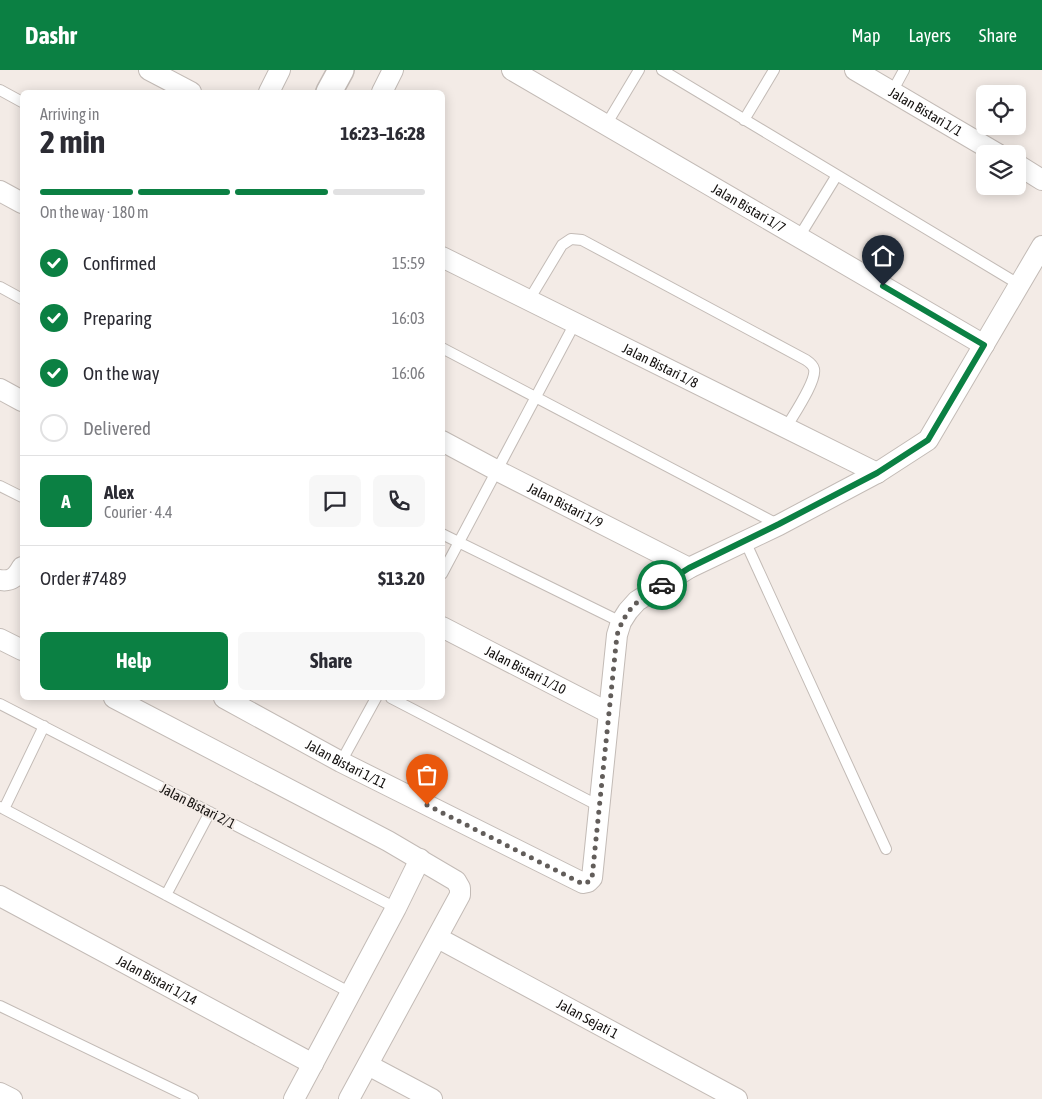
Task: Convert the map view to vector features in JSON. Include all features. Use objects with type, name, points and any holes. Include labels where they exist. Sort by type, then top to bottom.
[{"type":"street","points":[[149,70],[187,90]]},
{"type":"street","points":[[270,90],[280,70]]},
{"type":"street","points":[[330,90],[341,70]]},
{"type":"street","points":[[383,90],[394,70]]},
{"type":"street","name":"Jalan Bistari 1/7","points":[[512,70],[984,345]]},
{"type":"street","name":"Jalan Bistari 1/1","points":[[855,70],[983,145]]},
{"type":"street","points":[[1026,170],[1042,180]]},
{"type":"street","points":[[0,191],[20,202]]},
{"type":"street","points":[[599,806],[617,635],[621,622],[628,611],[637,601],[689,568],[877,473],[928,440],[1042,246]]},
{"type":"street","name":"Jalan Bistari 1/8","points":[[445,259],[877,473]]},
{"type":"street","points":[[0,389],[20,400]]},
{"type":"street","name":"Jalan Bistari 1/9","points":[[445,443],[689,568]]},
{"type":"street","points":[[0,580],[9,581],[20,570]]},
{"type":"street","name":"Jalan Bistari 1/10","points":[[445,629],[609,713]]},
{"type":"street","points":[[0,639],[20,649]]},
{"type":"street","points":[[118,700],[420,859],[456,881],[460,888],[460,894],[438,938],[349,1099]]},
{"type":"street","name":"Jalan Bistari 1/11","points":[[228,700],[340,762],[583,884],[592,878],[599,806]]},
{"type":"street","points":[[294,1099],[396,908],[420,859]]},
{"type":"street","name":"Jalan Bistari 1/14","points":[[0,896],[313,1064]]},
{"type":"street","name":"Jalan Sejati 1","points":[[438,938],[737,1099]]},
{"type":"street","points":[[368,1065],[432,1099]]},
{"type":"street","points":[[0,1093],[12,1099]]},
{"type":"lane","points":[[606,125],[639,70]]},
{"type":"lane","points":[[662,70],[1020,285]]},
{"type":"lane","points":[[744,120],[774,70]]},
{"type":"lane","points":[[892,92],[904,70]]},
{"type":"lane","points":[[0,90],[20,101]]},
{"type":"lane","points":[[799,237],[837,175]]},
{"type":"lane","points":[[529,300],[562,245],[571,239],[582,240],[811,364],[814,369],[812,380],[786,428]]},
{"type":"lane","points":[[0,287],[20,298]]},
{"type":"lane","points":[[445,569],[576,324]]},
{"type":"lane","points":[[445,350],[779,524]]},
{"type":"lane","points":[[0,486],[20,496]]},
{"type":"lane","points":[[445,536],[621,622]]},
{"type":"lane","points":[[745,541],[886,849]]},
{"type":"lane","points":[[340,762],[375,700]]},
{"type":"lane","points":[[395,700],[599,806]]},
{"type":"lane","name":"Jalan Bistari 2/1","points":[[0,704],[396,908]]},
{"type":"lane","points":[[44,726],[2,808],[351,993]]},
{"type":"lane","points":[[166,894],[210,812]]},
{"type":"lane","points":[[0,1006],[193,1099]]},
{"type":"way so far","points":[[427,805],[583,884],[588,882],[592,878],[617,635],[621,622],[628,611],[637,601],[662,585]]},
{"type":"route","points":[[662,585],[689,568],[877,473],[928,440],[934,432],[984,345],[883,286]]}]
